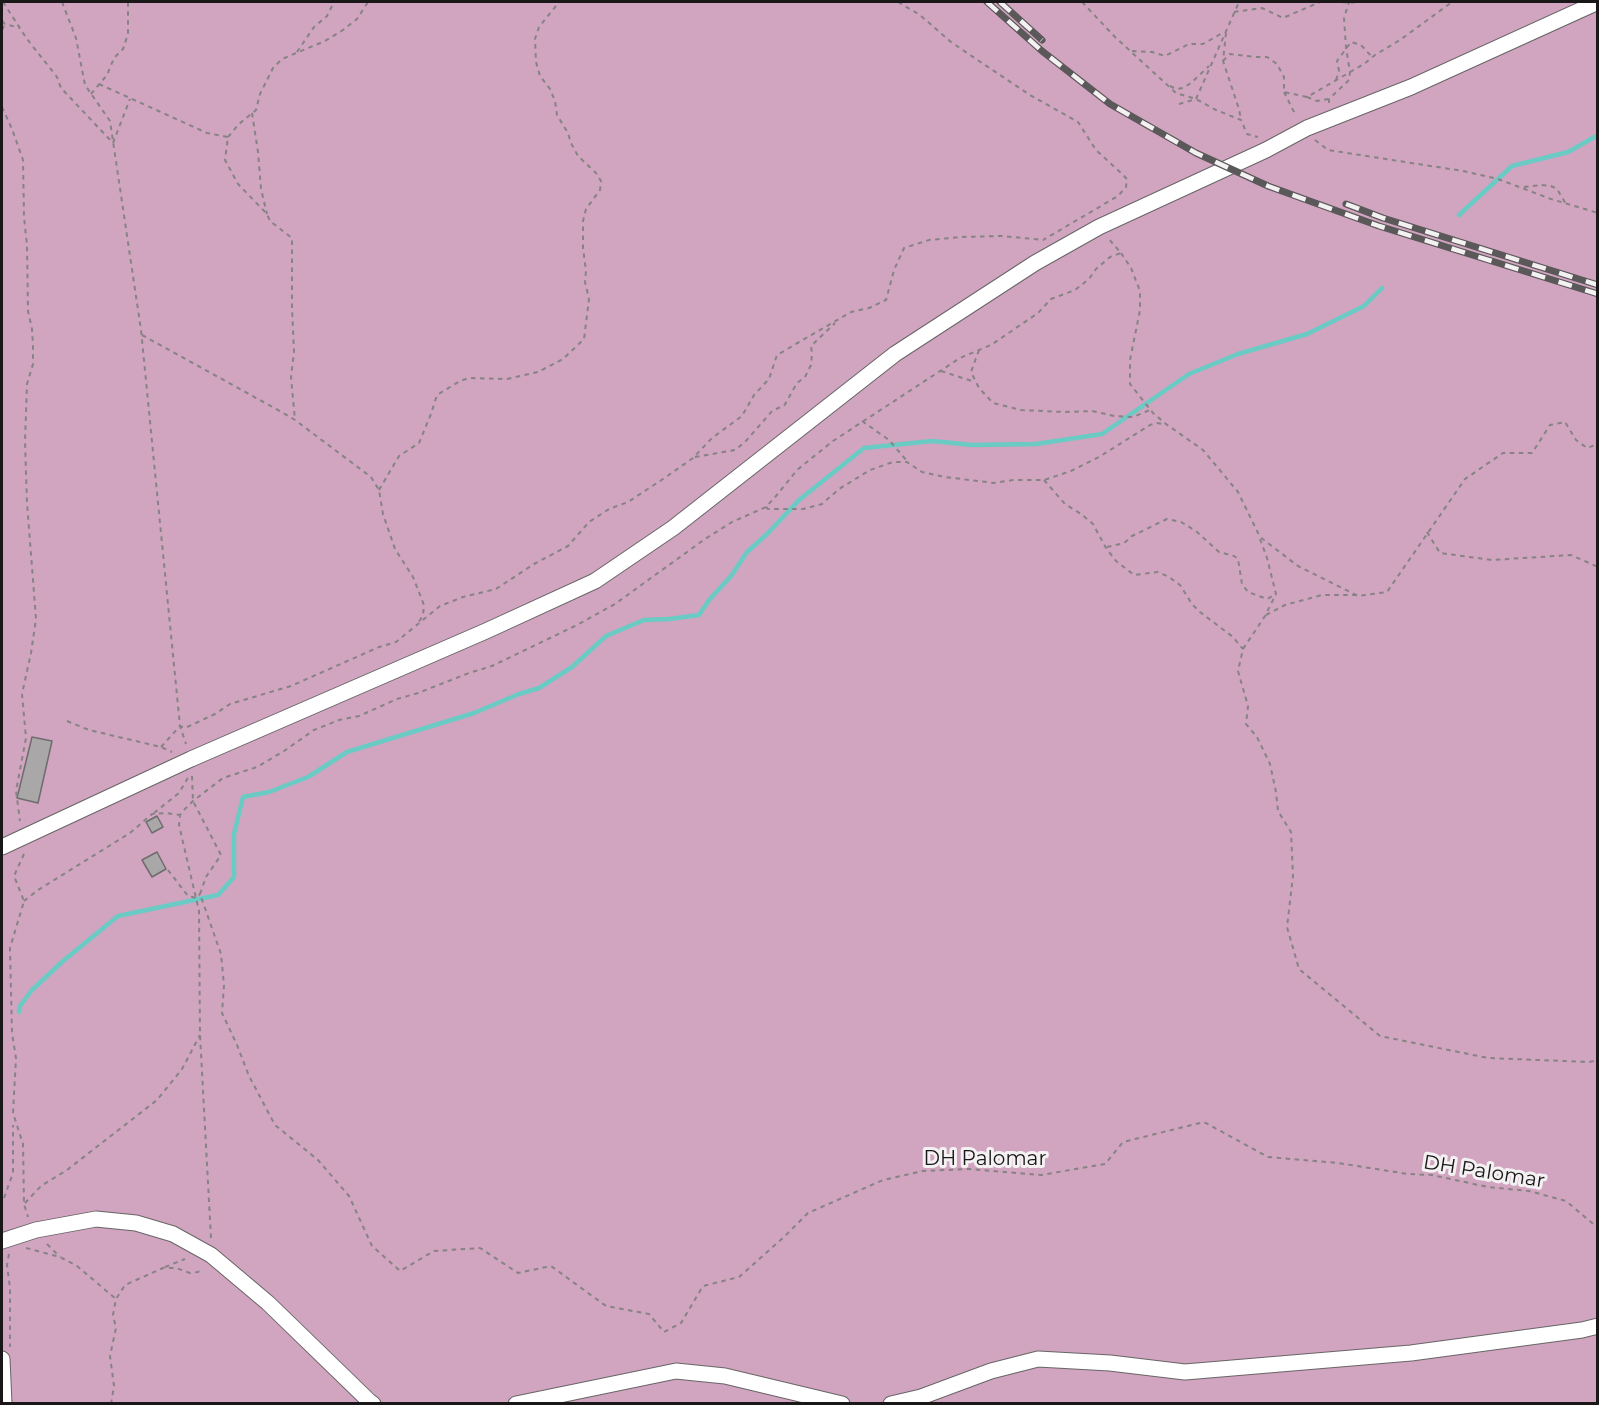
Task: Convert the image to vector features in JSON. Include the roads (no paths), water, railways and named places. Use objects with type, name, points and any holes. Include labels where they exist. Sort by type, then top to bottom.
[{"type":"street","points":[[2,847],[191,759],[486,631],[595,581],[673,528],[895,354],[1035,262],[1099,227],[1308,132],[1333,117],[1411,87],[1598,2]]},
{"type":"street","points":[[9,1239],[36,1230],[96,1219],[136,1223],[173,1234],[211,1255],[268,1303],[374,1404]]},
{"type":"street","points":[[891,1404],[921,1397],[991,1371],[1038,1359],[1110,1363],[1185,1372],[1411,1353],[1598,1326]]},
{"type":"street","points":[[4,1404],[6,1354]]},
{"type":"street","points":[[516,1404],[676,1371],[725,1376],[842,1404]]},
{"type":"waterway","points":[[1459,215],[1512,166],[1568,152],[1598,135]]},
{"type":"waterway","points":[[19,1012],[20,1006],[32,990],[118,916],[218,895],[234,877],[234,834],[243,797],[269,792],[308,777],[347,752],[474,713],[539,688],[572,667],[606,636],[644,620],[699,615],[731,576],[747,552],[799,500],[864,448],[932,441],[972,445],[1036,444],[1102,434],[1189,374],[1238,354],[1307,334],[1364,306],[1382,288]]},
{"type":"railway","points":[[987,2],[1042,51],[1110,104],[1196,153],[1268,186],[1379,226],[1598,294]]},
{"type":"railway","points":[[1000,2],[1042,40]]},
{"type":"railway","points":[[1346,204],[1383,218],[1598,285]]}]
